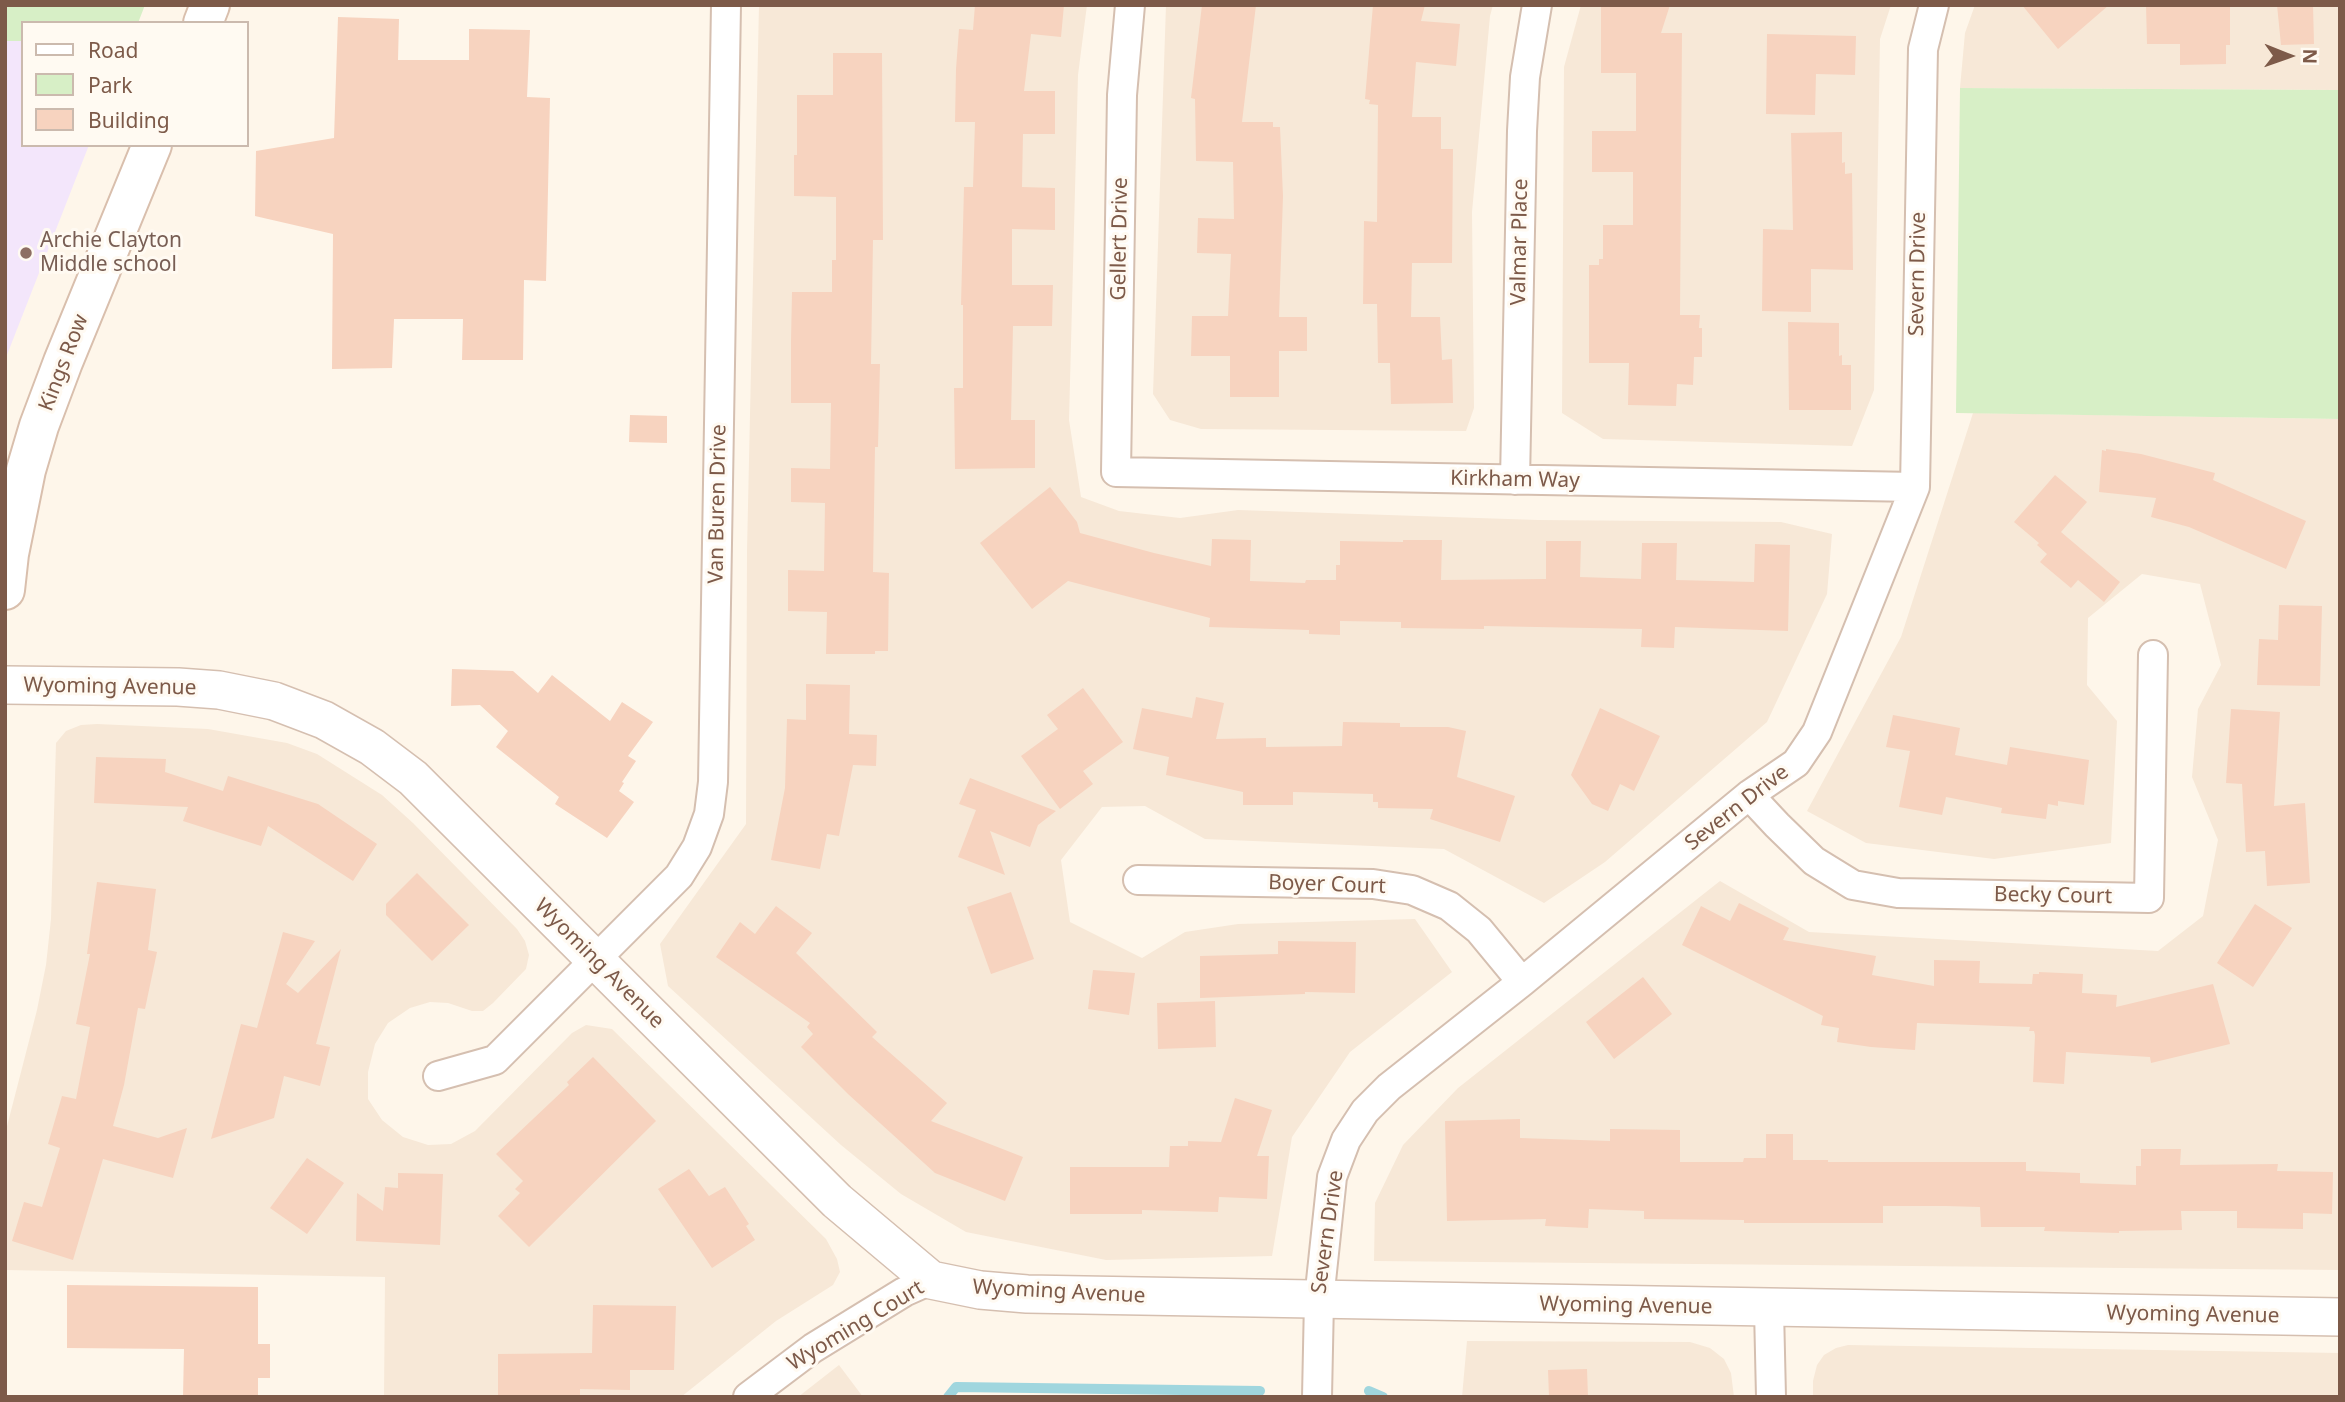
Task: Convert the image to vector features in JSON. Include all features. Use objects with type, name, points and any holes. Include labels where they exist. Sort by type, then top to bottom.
[{"type":"main road","points":[[203,21],[210,5]]},
{"type":"main road","name":"Kings Row","points":[[5,590],[9,554],[26,470],[39,426],[151,147]]},
{"type":"street","name":"Van Buren Drive","points":[[438,1076],[495,1060],[679,876],[697,847],[709,814],[713,768],[726,5]]},
{"type":"street","name":"Gellert Drive","points":[[1116,472],[1122,95],[1129,5]]},
{"type":"street","name":"Valmar Place","points":[[1515,480],[1522,131],[1525,77],[1537,5]]},
{"type":"street","name":"Severn Drive","points":[[1317,1397],[1318,1300],[1332,1177],[1346,1140],[1365,1111],[1389,1087],[1522,982],[1749,795],[1796,763],[1817,732],[1914,487],[1923,49],[1934,5]]},
{"type":"street","name":"Kirkham Way","points":[[1116,472],[1914,487]]},
{"type":"street","name":"Becky Court","points":[[1749,795],[1814,861],[1853,885],[1898,893],[2149,898],[2153,655]]},
{"type":"street","name":"Wyoming Avenue","points":[[5,685],[219,690],[274,701],[324,720],[372,747],[413,778],[837,1201],[931,1280],[980,1290],[1027,1294],[2340,1317]]},
{"type":"street","name":"Boyer Court","points":[[1138,880],[1373,884],[1412,890],[1449,906],[1479,929],[1522,982]]},
{"type":"street","name":"Wyoming Court","points":[[748,1397],[813,1348],[904,1292],[931,1280]]},
{"type":"street","points":[[1769,1308],[1771,1397]]},
{"type":"shaded area","points":[[759,5],[1087,5],[1078,75],[1069,420],[1081,497],[1119,511],[1180,518],[1238,510],[1538,520],[1781,522],[1832,534],[1827,594],[1767,722],[1605,862],[1544,903],[1444,849],[1205,839],[1145,806],[1102,807],[1061,860],[1070,922],[1142,958],[1185,932],[1238,924],[1415,919],[1452,972],[1350,1052],[1292,1137],[1272,1256],[1106,1260],[966,1232],[901,1194],[841,1145],[668,986],[660,944],[746,824],[747,551]]},
{"type":"shaded area","points":[[1166,5],[1493,5],[1472,212],[1474,408],[1466,431],[1201,429],[1170,420],[1153,394]]},
{"type":"shaded area","points":[[1581,5],[1891,5],[1880,39],[1874,390],[1852,446],[1603,439],[1562,413],[1564,67]]},
{"type":"shaded area","points":[[1975,5],[2340,5],[2340,90],[1960,88],[1965,33]]},
{"type":"shaded area","name":"Archie Clayton Middle school","points":[[5,41],[21,41],[21,147],[88,147],[5,360]]},
{"type":"shaded area","points":[[1973,413],[2340,419],[2340,1270],[1374,1261],[1375,1203],[1403,1145],[1458,1088],[1720,881],[1809,932],[2158,951],[2203,916],[2218,840],[2192,777],[2198,709],[2221,665],[2200,584],[2142,574],[2088,618],[2087,685],[2117,721],[2111,843],[1994,859],[1866,843],[1807,811],[1901,637]]},
{"type":"shaded area","points":[[81,725],[208,729],[287,743],[317,754],[382,795],[517,929],[525,941],[529,955],[526,969],[493,1003],[483,1011],[430,1002],[410,1008],[388,1023],[375,1044],[368,1072],[368,1099],[382,1120],[403,1137],[428,1145],[451,1144],[475,1131],[572,1033],[586,1025],[612,1029],[826,1239],[837,1259],[840,1272],[833,1285],[776,1321],[681,1397],[384,1397],[385,1277],[5,1270],[5,1134],[46,965],[51,919],[56,743],[66,731]]},
{"type":"shaded area","points":[[1467,1341],[1690,1342],[1710,1348],[1724,1359],[1731,1373],[1734,1397],[1462,1397]]},
{"type":"shaded area","points":[[1848,1345],[2340,1353],[2340,1397],[1813,1397],[1817,1365],[1824,1355]]},
{"type":"shaded area","points":[[839,1365],[863,1397],[798,1397]]},
{"type":"green space","points":[[5,5],[145,5],[139,21],[21,21],[21,41],[5,41]]},
{"type":"green space","points":[[1960,88],[2340,90],[2340,419],[1956,413]]},
{"type":"building","points":[[975,5],[1064,5],[1061,37],[1031,34],[1024,91],[1055,91],[1055,134],[1023,134],[1022,187],[1055,188],[1055,230],[1012,229],[1012,285],[1053,285],[1052,326],[1013,326],[1011,420],[1035,420],[1035,468],[955,469],[954,388],[963,388],[961,305],[964,187],[973,187],[975,122],[955,122],[956,69],[959,29],[973,30]]},
{"type":"building","points":[[1202,5],[1256,5],[1242,122],[1273,122],[1273,127],[1280,127],[1283,196],[1279,317],[1307,317],[1307,351],[1279,351],[1279,397],[1230,397],[1230,356],[1191,356],[1192,316],[1228,316],[1231,254],[1197,253],[1198,218],[1234,219],[1233,162],[1196,161],[1195,99],[1191,98]]},
{"type":"building","points":[[1373,5],[1425,5],[1421,21],[1460,24],[1456,66],[1416,62],[1412,117],[1441,117],[1441,149],[1453,149],[1452,263],[1412,263],[1411,317],[1440,317],[1442,360],[1452,359],[1453,403],[1391,404],[1390,363],[1378,363],[1377,304],[1363,304],[1364,221],[1377,222],[1378,105],[1369,104],[1370,100],[1365,99]]},
{"type":"building","points":[[1601,5],[1670,5],[1661,33],[1682,33],[1680,315],[1700,315],[1702,357],[1694,357],[1693,385],[1677,384],[1676,406],[1628,405],[1629,363],[1589,363],[1589,265],[1599,265],[1599,259],[1603,259],[1603,225],[1633,225],[1633,172],[1592,172],[1592,131],[1636,131],[1636,73],[1601,73]]},
{"type":"building","points":[[2022,5],[2109,5],[2058,49]]},
{"type":"building","points":[[2146,5],[2230,5],[2230,45],[2226,45],[2226,64],[2180,65],[2180,44],[2147,44]]},
{"type":"building","points":[[2277,5],[2313,5],[2314,44],[2281,45]]},
{"type":"building","points":[[338,17],[399,19],[398,60],[469,60],[469,29],[530,30],[527,97],[550,98],[546,281],[524,280],[523,360],[462,360],[463,319],[394,319],[392,368],[332,369],[333,234],[255,216],[256,151],[334,138]]},
{"type":"building","points":[[1767,34],[1856,36],[1855,75],[1816,74],[1815,115],[1766,114]]},
{"type":"building","points":[[833,53],[882,53],[883,240],[873,240],[871,364],[880,364],[878,447],[875,447],[873,572],[889,573],[888,651],[875,651],[875,654],[826,654],[827,612],[788,611],[788,570],[824,571],[825,503],[791,502],[791,468],[830,469],[831,403],[791,403],[792,292],[832,292],[832,260],[836,260],[836,197],[794,196],[794,155],[797,155],[797,95],[833,95]]},
{"type":"building","points":[[1842,132],[1842,163],[1845,162],[1845,174],[1852,173],[1853,270],[1811,269],[1811,312],[1762,311],[1763,229],[1793,230],[1791,133]]},
{"type":"building","points":[[1788,322],[1839,323],[1839,356],[1842,355],[1842,365],[1851,365],[1851,410],[1789,410]]},
{"type":"building","points":[[630,415],[667,416],[667,443],[629,442]]},
{"type":"building","points":[[2102,450],[2141,454],[2215,473],[2213,480],[2306,521],[2286,569],[2189,527],[2151,517],[2156,498],[2099,492]]},
{"type":"building","points":[[2055,475],[2087,502],[2061,532],[2120,582],[2104,602],[2078,580],[2071,588],[2040,562],[2047,554],[2037,545],[2039,543],[2014,522]]},
{"type":"building","points":[[1050,487],[1077,522],[1080,533],[1154,553],[1211,566],[1212,539],[1251,540],[1250,581],[1305,583],[1306,580],[1336,580],[1336,565],[1340,565],[1340,541],[1442,540],[1441,580],[1546,579],[1546,541],[1581,541],[1580,577],[1641,579],[1642,543],[1677,543],[1676,580],[1754,582],[1755,544],[1790,545],[1788,631],[1675,627],[1674,648],[1641,647],[1642,629],[1484,626],[1484,629],[1401,628],[1401,622],[1340,621],[1340,635],[1309,634],[1309,630],[1209,627],[1210,618],[1068,581],[1032,609],[980,543]]},
{"type":"building","points":[[2279,605],[2322,606],[2320,686],[2257,685],[2259,639],[2278,640]]},
{"type":"building","points":[[452,669],[513,671],[538,693],[552,675],[610,721],[622,702],[653,722],[628,756],[636,761],[619,791],[634,802],[607,838],[555,804],[559,797],[496,747],[508,731],[480,705],[451,706]]},
{"type":"building","points":[[806,684],[850,685],[849,734],[877,735],[876,766],[853,765],[839,836],[827,834],[820,869],[771,860],[785,788],[787,719],[806,720]]},
{"type":"building","points":[[1083,688],[1123,742],[1083,771],[1093,784],[1060,809],[1021,756],[1058,729],[1047,715]]},
{"type":"building","points":[[1196,697],[1224,703],[1216,739],[1266,738],[1266,747],[1342,746],[1343,722],[1400,723],[1400,727],[1448,727],[1466,731],[1457,777],[1515,796],[1500,842],[1430,819],[1433,809],[1378,808],[1378,802],[1373,802],[1373,794],[1293,792],[1293,805],[1243,805],[1243,792],[1166,775],[1169,757],[1133,749],[1142,708],[1192,718]]},
{"type":"building","points":[[1600,708],[1660,736],[1634,791],[1620,784],[1608,811],[1592,804],[1571,775]]},
{"type":"building","points":[[2231,709],[2280,712],[2274,806],[2305,803],[2310,883],[2267,886],[2265,851],[2246,852],[2242,784],[2226,783]]},
{"type":"building","points":[[1893,715],[1960,728],[1955,755],[2007,765],[2010,747],[2089,760],[2084,805],[2058,801],[2058,806],[2048,804],[2046,819],[2001,813],[2002,808],[1946,797],[1942,815],[1899,807],[1910,751],[1886,747]]},
{"type":"building","points":[[96,757],[166,759],[165,772],[223,791],[228,776],[318,804],[377,844],[353,881],[268,826],[261,846],[183,821],[188,807],[94,803]]},
{"type":"building","points":[[970,778],[1056,811],[1038,825],[1030,847],[990,831],[1005,875],[958,857],[976,810],[959,804]]},
{"type":"building","points":[[417,873],[469,925],[432,961],[386,915],[386,904]]},
{"type":"building","points":[[97,882],[156,889],[148,950],[157,952],[145,1009],[138,1008],[124,1085],[113,1126],[158,1138],[187,1128],[173,1178],[103,1159],[73,1260],[12,1241],[24,1202],[42,1207],[60,1148],[48,1144],[62,1096],[76,1099],[90,1027],[76,1024],[90,954],[87,954]]},
{"type":"building","points":[[1011,892],[1034,959],[991,974],[967,907]]},
{"type":"building","points":[[1739,903],[1789,928],[1783,940],[1876,956],[1872,975],[1934,986],[1934,960],[1980,961],[1979,983],[2032,984],[2033,974],[2039,972],[2083,974],[2082,993],[2117,995],[2116,1007],[2213,984],[2230,1044],[2151,1063],[2150,1057],[2066,1052],[2064,1084],[2033,1082],[2035,1035],[2034,1031],[2029,1031],[2030,1027],[1917,1023],[1915,1050],[1837,1042],[1839,1028],[1821,1025],[1823,1016],[1682,945],[1701,906],[1730,921]]},
{"type":"building","points":[[2255,904],[2292,928],[2253,987],[2217,963]]},
{"type":"building","points":[[776,906],[812,933],[796,953],[877,1032],[872,1037],[947,1103],[931,1121],[1023,1157],[1005,1201],[935,1173],[801,1047],[813,1034],[807,1027],[810,1023],[716,957],[740,922],[755,934]]},
{"type":"building","points":[[283,932],[315,941],[286,984],[298,993],[341,949],[316,1044],[330,1047],[320,1086],[284,1076],[274,1118],[211,1139],[241,1024],[257,1028]]},
{"type":"building","points":[[1278,941],[1356,942],[1355,993],[1305,992],[1200,998],[1200,956],[1278,954]]},
{"type":"building","points":[[1093,970],[1135,973],[1129,1015],[1088,1009]]},
{"type":"building","points":[[1643,977],[1672,1014],[1614,1059],[1586,1022]]},
{"type":"building","points":[[1215,1001],[1216,1047],[1158,1049],[1157,1003]]},
{"type":"building","points":[[593,1057],[656,1121],[529,1247],[498,1216],[520,1193],[515,1189],[523,1181],[496,1154],[569,1085],[567,1082]]},
{"type":"building","points":[[1235,1098],[1272,1110],[1257,1156],[1269,1156],[1267,1199],[1219,1197],[1218,1212],[1142,1210],[1142,1214],[1070,1214],[1070,1167],[1169,1167],[1170,1146],[1188,1146],[1188,1141],[1221,1142]]},
{"type":"building","points":[[1520,1119],[1520,1138],[1610,1141],[1610,1129],[1680,1130],[1680,1162],[1743,1162],[1744,1158],[1766,1158],[1766,1134],[1793,1134],[1793,1160],[2026,1162],[2026,1171],[2080,1173],[2080,1183],[2136,1185],[2136,1166],[2141,1166],[2141,1149],[2181,1149],[2180,1165],[2278,1164],[2277,1171],[2333,1172],[2332,1214],[2303,1213],[2303,1229],[2237,1228],[2237,1211],[2181,1211],[2182,1230],[2119,1233],[2044,1231],[2045,1227],[1981,1227],[1980,1207],[1946,1206],[1883,1206],[1883,1223],[1744,1223],[1744,1220],[1644,1219],[1644,1211],[1589,1209],[1588,1228],[1545,1226],[1546,1219],[1447,1221],[1445,1121]]},
{"type":"building","points":[[307,1158],[344,1183],[307,1234],[270,1208]]},
{"type":"building","points":[[689,1169],[709,1196],[725,1187],[749,1224],[746,1226],[755,1240],[712,1268],[658,1189]]},
{"type":"building","points":[[398,1173],[443,1174],[440,1245],[356,1241],[357,1193],[383,1211],[385,1187],[398,1188]]},
{"type":"building","points":[[67,1285],[258,1287],[258,1344],[270,1344],[270,1378],[258,1378],[258,1397],[183,1397],[184,1349],[67,1348]]},
{"type":"building","points":[[593,1305],[676,1306],[674,1370],[630,1370],[630,1390],[580,1389],[580,1397],[498,1397],[498,1354],[592,1353]]},
{"type":"building","points":[[1587,1369],[1588,1397],[1549,1397],[1548,1370]]},
{"type":"waterway","points":[[948,1397],[956,1387],[1260,1391]]},
{"type":"waterway","points":[[1369,1391],[1383,1397]]},
{"type":"place","name":"Archie Clayton Middle school","points":[[26,253]]}]
